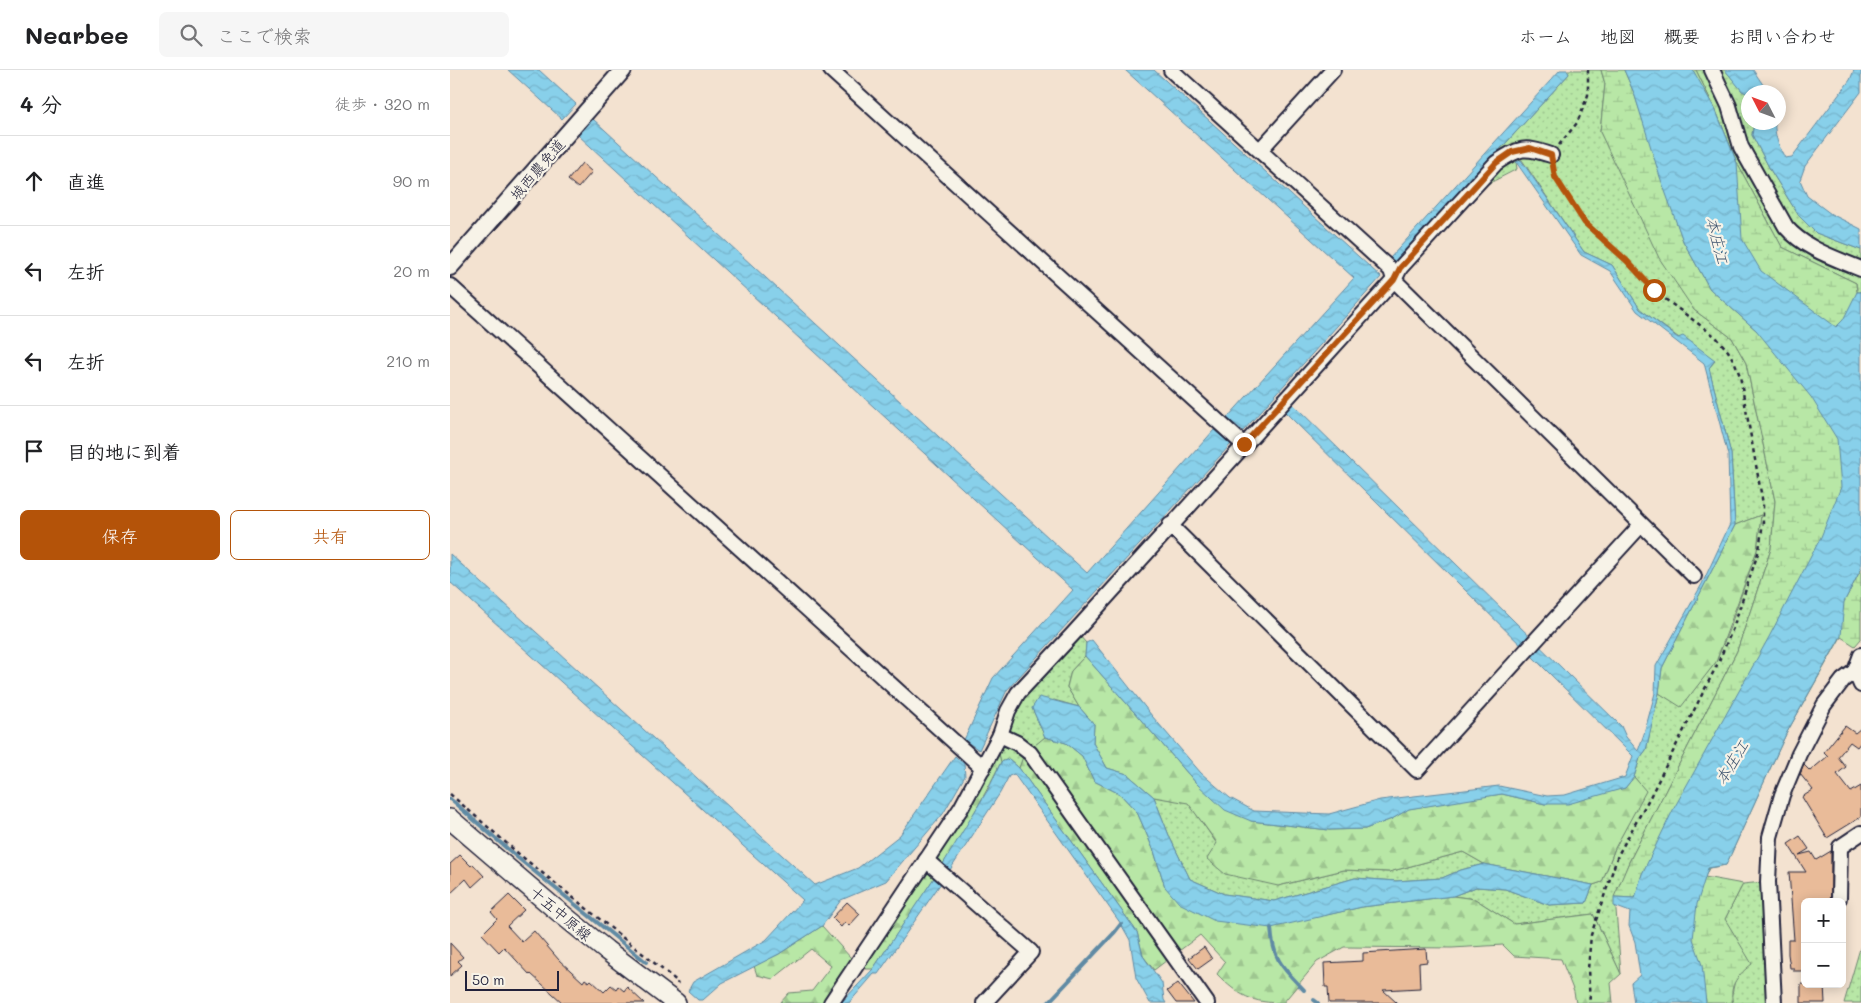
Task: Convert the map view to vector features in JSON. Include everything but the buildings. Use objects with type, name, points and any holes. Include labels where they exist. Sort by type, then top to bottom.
[{"type":"main road","name":"十五中原線","points":[[450,820],[575,926],[673,1001]]},
{"type":"street","name":"城西農免道","points":[[450,267],[623,70]]},
{"type":"street","points":[[831,70],[1244,444]]},
{"type":"street","points":[[1171,70],[1391,270],[1394,280],[1694,576]]},
{"type":"street","points":[[1260,150],[1332,70]]},
{"type":"street","points":[[1712,70],[1729,106],[1741,148],[1786,227],[1795,238],[1804,244],[1861,269]]},
{"type":"street","points":[[831,1003],[961,808],[1000,735],[1008,711],[1018,693],[1394,280],[1400,268],[1496,163],[1512,152],[1530,148],[1551,155]]},
{"type":"street","points":[[450,286],[983,768]]},
{"type":"street","points":[[1170,525],[1417,770],[1641,525]]},
{"type":"street","points":[[1774,1003],[1768,882],[1770,837],[1782,795],[1799,754],[1824,705],[1843,680],[1856,670],[1861,655]]},
{"type":"street","points":[[1856,670],[1861,685]]},
{"type":"street","points":[[1000,735],[1017,743],[1030,753],[1207,1003]]},
{"type":"street","points":[[1839,898],[1840,847],[1861,833]]},
{"type":"street","points":[[926,860],[1031,952],[984,1003]]},
{"type":"path","points":[[1588,70],[1588,95],[1577,123],[1551,155],[1555,177],[1585,223],[1627,261],[1654,290],[1716,337],[1728,350],[1740,376],[1763,504],[1763,522],[1759,550],[1734,628],[1650,797],[1618,855],[1592,936],[1588,969],[1590,1003]]},
{"type":"path","points":[[450,794],[520,855],[678,982],[673,1001]]},
{"type":"green space","points":[[1567,70],[1601,70],[1605,84],[1600,132],[1694,310],[1732,338],[1746,363],[1775,501],[1771,549],[1737,651],[1629,862],[1615,897],[1621,974],[1593,914],[1514,924],[1475,899],[1453,896],[1476,887],[1505,889],[1549,905],[1586,903],[1593,885],[1602,882],[1615,848],[1645,791],[1634,777],[1640,758],[1646,750],[1659,693],[1681,706],[1716,662],[1757,550],[1761,515],[1735,525],[1731,454],[1709,368],[1715,361],[1679,338],[1640,309],[1612,265],[1584,252],[1522,160],[1516,162],[1517,169],[1486,185],[1475,177],[1569,74]]},
{"type":"green space","points":[[1601,70],[1624,70],[1634,93],[1683,241],[1710,289],[1756,330],[1832,389],[1850,515],[1642,874],[1635,898],[1614,897],[1629,862],[1737,651],[1771,549],[1775,501],[1746,363],[1732,338],[1694,310],[1659,258],[1600,132],[1605,84]]},
{"type":"green space","points":[[1693,70],[1696,70],[1716,111],[1737,163],[1782,247],[1856,283],[1857,292],[1847,339],[1750,277]]},
{"type":"green space","points":[[1696,70],[1725,70],[1741,89],[1741,130],[1753,130],[1752,135],[1771,171],[1799,216],[1816,233],[1861,250],[1861,292],[1857,292],[1856,283],[1782,247],[1737,163],[1716,111]]},
{"type":"green space","points":[[1761,515],[1757,550],[1716,662],[1681,707],[1659,693],[1662,668],[1735,525]]},
{"type":"green space","points":[[1861,569],[1861,639],[1855,646],[1841,637],[1786,734],[1726,865],[1709,868],[1705,877],[1743,884],[1725,919],[1752,964],[1733,985],[1733,1003],[1682,1003],[1674,936],[1792,673],[1844,602]]},
{"type":"green space","points":[[1079,635],[1086,643],[1085,656],[1071,671],[1067,687],[1079,707],[1054,700],[1032,708],[1045,737],[1025,754],[1019,768],[1009,759],[1001,762],[998,750],[1024,694]]},
{"type":"green space","points":[[1085,656],[1197,784],[1251,821],[1329,830],[1365,829],[1392,819],[1408,809],[1502,794],[1545,804],[1625,788],[1634,777],[1646,791],[1615,848],[1602,882],[1593,885],[1484,864],[1463,852],[1389,872],[1344,870],[1278,886],[1225,874],[1207,859],[1217,843],[1188,803],[1154,797],[1127,774],[1107,768],[1093,743],[1094,724],[1079,707],[1067,687],[1071,671]]},
{"type":"green space","points":[[1045,737],[1066,743],[1082,756],[1094,781],[1120,794],[1137,812],[1154,851],[1165,887],[1326,915],[1362,907],[1453,896],[1475,899],[1514,924],[1593,914],[1621,974],[1611,983],[1613,1003],[1576,1003],[1574,992],[1561,959],[1514,956],[1503,945],[1452,948],[1344,947],[1317,962],[1283,1003],[1254,1000],[1232,988],[1217,974],[1225,962],[1200,935],[1154,970],[1143,956],[1137,932],[1019,768],[1024,754]]},
{"type":"green space","points":[[998,750],[1001,762],[973,816],[873,969],[865,969],[865,960]]},
{"type":"green space","points":[[1154,797],[1188,802],[1217,844],[1278,886],[1344,870],[1389,872],[1463,852],[1484,864],[1461,870],[1442,878],[1396,881],[1355,878],[1274,901],[1224,894],[1190,879],[1170,838]]},
{"type":"green space","points":[[1763,882],[1770,1003],[1733,1003],[1731,998],[1736,976],[1725,919],[1743,884]]},
{"type":"green space","points":[[822,926],[851,958],[825,1003],[780,1003],[789,993],[812,991],[831,966],[811,949],[773,979],[757,975],[754,966],[779,954]]},
{"type":"green space","points":[[1861,945],[1861,1003],[1844,1003]]},
{"type":"water","points":[[508,70],[539,70],[576,104],[562,119]]},
{"type":"water","points":[[1125,70],[1154,70],[1381,277],[1243,431],[1227,418],[1354,278]]},
{"type":"water","points":[[1560,70],[1567,70],[1569,74],[1395,264],[1390,258]]},
{"type":"water","name":"本庄江","points":[[1624,70],[1693,70],[1716,111],[1737,163],[1742,239],[1761,271],[1836,327],[1843,320],[1857,292],[1861,292],[1861,569],[1844,602],[1841,636],[1786,734],[1726,865],[1708,868],[1697,904],[1693,939],[1702,965],[1706,1003],[1634,1003],[1631,983],[1640,975],[1635,942],[1629,926],[1630,912],[1614,906],[1614,897],[1635,898],[1642,874],[1673,810],[1769,637],[1821,537],[1841,487],[1837,439],[1811,397],[1756,330],[1710,289],[1683,241],[1660,177],[1634,93]]},
{"type":"water","points":[[1725,70],[1753,70],[1763,85],[1741,85],[1741,90]]},
{"type":"water","points":[[1854,70],[1861,70],[1861,92],[1805,166],[1800,180],[1807,196],[1831,214],[1861,229],[1861,250],[1816,233],[1799,216],[1771,171],[1752,135],[1753,130],[1775,130],[1785,158],[1792,157],[1850,80]]},
{"type":"water","points":[[593,119],[1087,573],[1214,430],[1231,444],[1007,690],[979,750],[964,740],[993,678],[1073,590],[578,135]]},
{"type":"water","points":[[1521,160],[1584,252],[1612,265],[1640,309],[1678,338],[1683,336],[1715,360],[1709,368],[1731,454],[1735,525],[1662,668],[1659,693],[1646,750],[1640,758],[1634,777],[1625,788],[1568,804],[1545,804],[1502,794],[1409,809],[1392,819],[1365,829],[1329,830],[1251,821],[1225,810],[1197,784],[1085,656],[1086,643],[1092,640],[1152,716],[1201,773],[1230,798],[1254,811],[1329,814],[1380,800],[1499,786],[1547,796],[1565,795],[1625,777],[1633,756],[1285,412],[1293,404],[1621,726],[1626,737],[1638,751],[1655,693],[1656,666],[1702,584],[1730,524],[1728,455],[1704,363],[1637,311],[1610,271],[1581,255],[1516,162]]},
{"type":"water","points":[[450,554],[815,885],[858,868],[900,835],[955,756],[964,764],[965,776],[943,814],[886,881],[841,900],[822,926],[779,954],[722,983],[703,1000],[698,1000],[688,991],[693,982],[766,940],[803,900],[450,582]]},
{"type":"water","points":[[1039,697],[1079,707],[1094,724],[1093,743],[1107,768],[1127,774],[1154,797],[1170,838],[1190,879],[1224,894],[1274,901],[1355,878],[1396,881],[1442,878],[1461,870],[1484,864],[1593,885],[1586,903],[1549,905],[1505,889],[1476,887],[1453,896],[1362,907],[1271,928],[1215,921],[1179,903],[1165,887],[1154,851],[1137,812],[1120,794],[1094,781],[1082,756],[1066,743],[1045,737],[1032,708]]},
{"type":"water","points":[[1009,759],[1019,768],[1137,932],[1143,956],[1162,983],[1166,1003],[1150,1003],[1136,978],[1130,940],[1121,924],[1014,774],[1009,776],[950,870],[943,864],[989,788],[1001,762]]},
{"type":"water","points":[[934,878],[941,883],[878,974],[874,974],[849,1003],[841,1003],[873,969]]},
{"type":"waterway","points":[[450,799],[518,858],[646,962]]},
{"type":"waterway","points":[[1048,1003],[1121,924]]},
{"type":"waterway","points":[[1271,928],[1274,949],[1280,963],[1304,990]]},
{"type":"waterway","points":[[1314,1000],[1318,1003]]},
{"type":"route","points":[[1244,444],[1394,280],[1400,268],[1496,163],[1512,152],[1530,148],[1551,155],[1555,177],[1585,223],[1627,261],[1654,290]]}]
